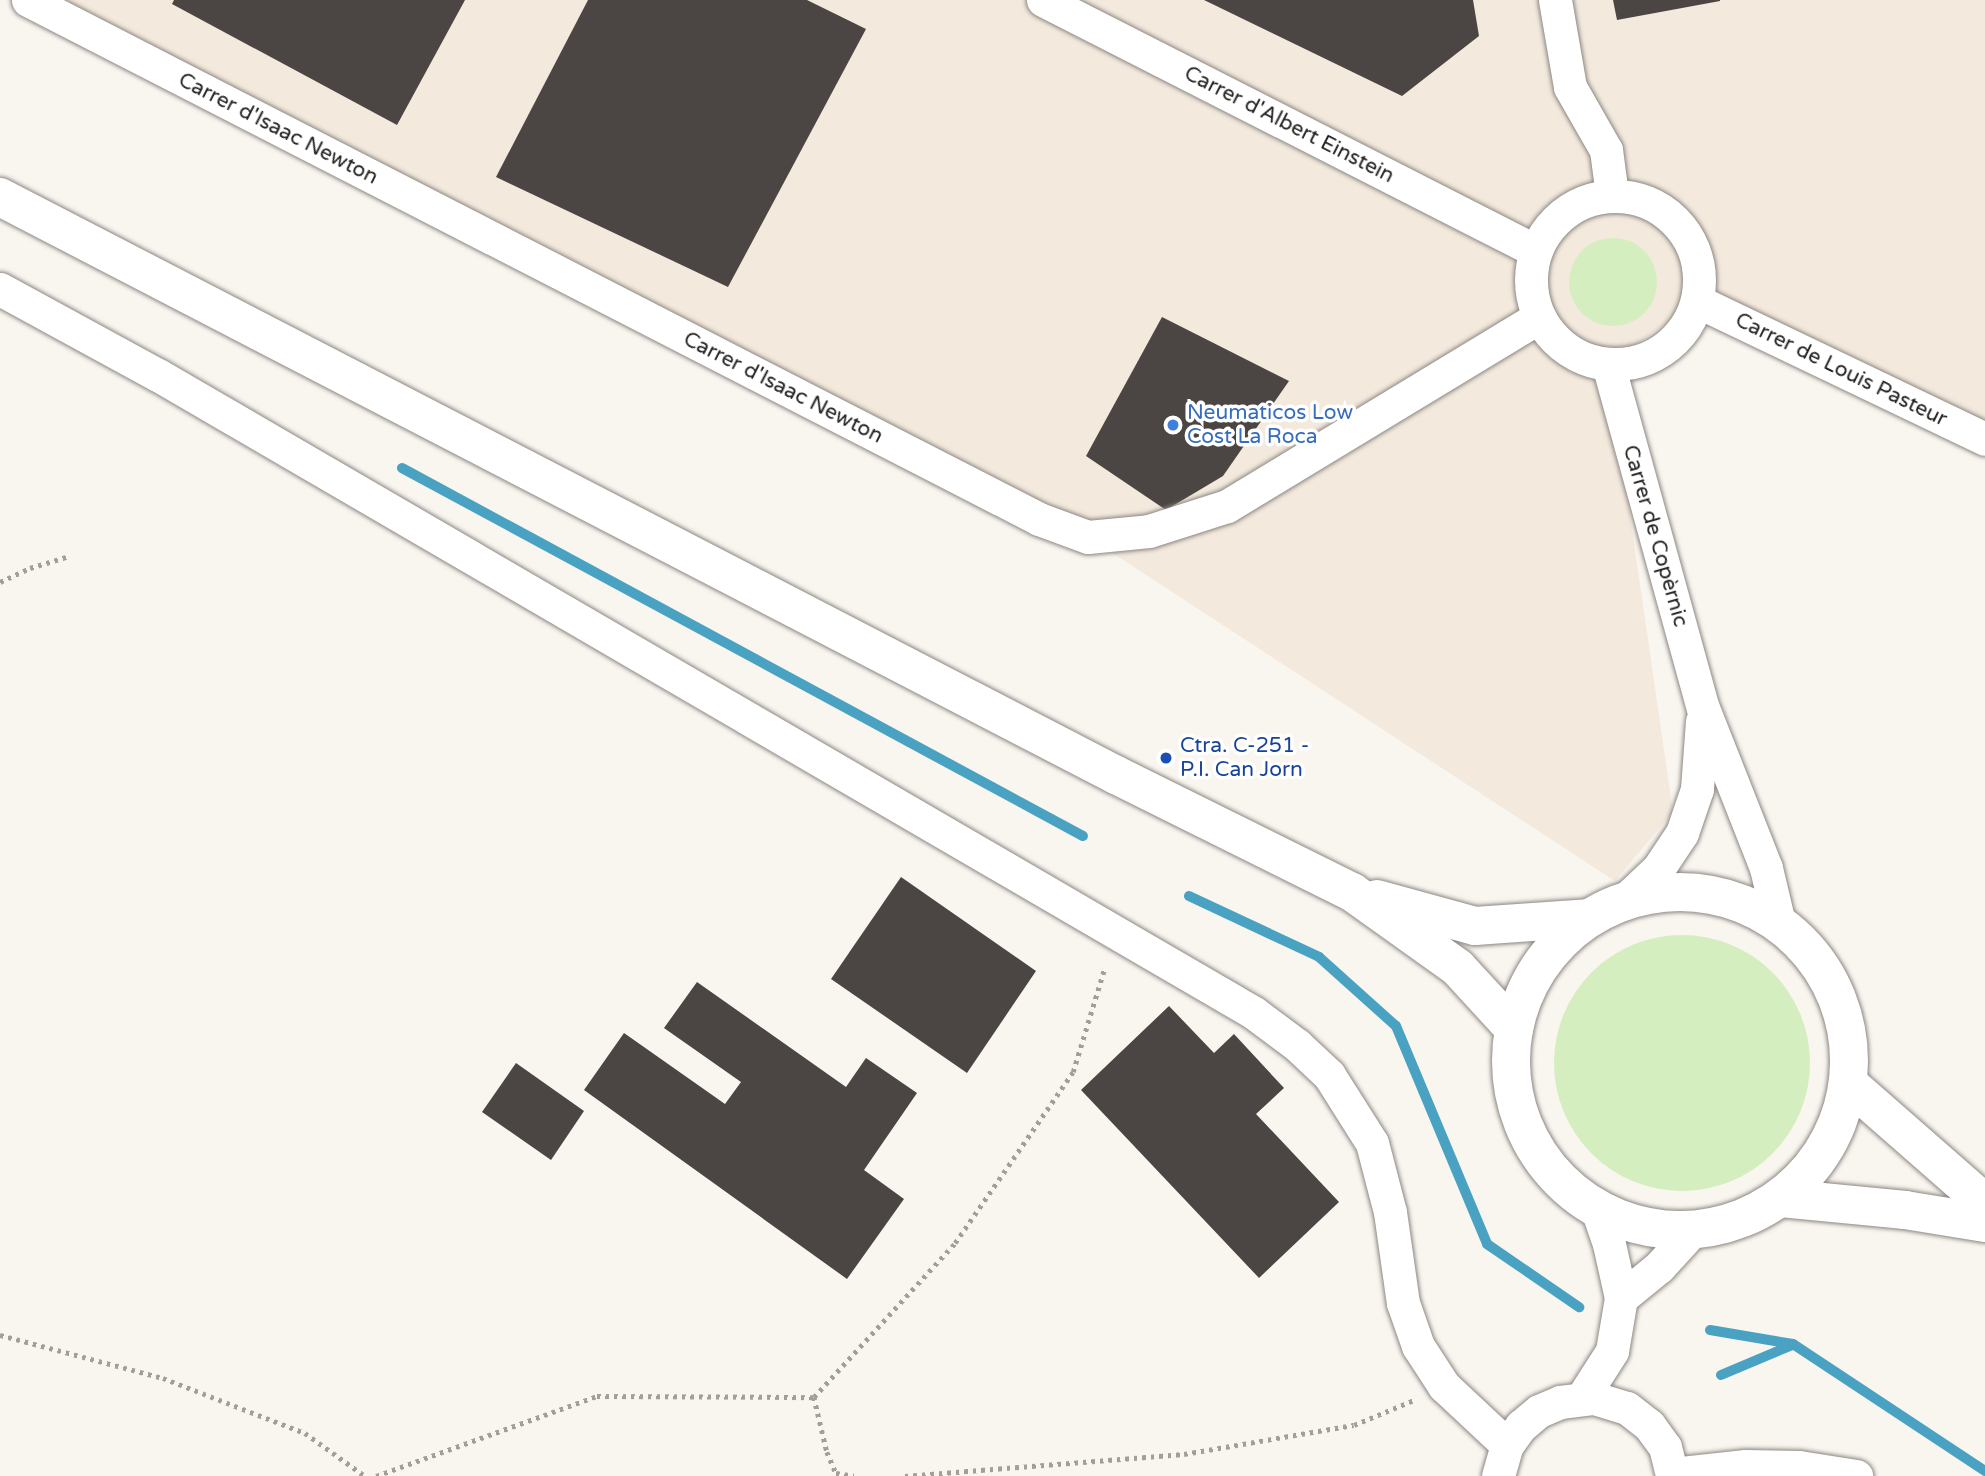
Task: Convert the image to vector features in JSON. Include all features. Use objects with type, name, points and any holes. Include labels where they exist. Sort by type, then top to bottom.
[{"type":"main road","points":[[0,197],[1104,768],[1352,892],[1458,968],[1514,1029]]},
{"type":"main road","points":[[1666,891],[1706,892],[1745,903],[1779,923],[1813,954],[1836,994],[1849,1038],[1849,1084],[1837,1128],[1814,1166],[1781,1198],[1740,1220],[1692,1231],[1659,1230],[1627,1222],[1597,1209],[1563,1184],[1536,1151],[1523,1122],[1511,1071],[1514,1029],[1528,986],[1554,948],[1588,918],[1626,899],[1666,891]]},
{"type":"main road","points":[[1352,892],[1475,926],[1588,918]]},
{"type":"main road","points":[[1849,1084],[1985,1203]]},
{"type":"main road","points":[[1781,1198],[1905,1210],[1985,1223]]},
{"type":"street","name":"Carrer d'Isaac Newton","points":[[28,0],[1039,519],[1088,537],[1149,531],[1227,506],[1539,317]]},
{"type":"street","name":"Carrer d'Albert Einstein","points":[[1043,0],[1536,251]]},
{"type":"street","points":[[1555,0],[1570,87],[1606,150],[1612,195]]},
{"type":"street","points":[[1612,195],[1637,198],[1661,209],[1680,227],[1694,249],[1699,275],[1697,301],[1688,323],[1673,341],[1654,355],[1631,363],[1608,364],[1580,357],[1556,341],[1539,317],[1532,296],[1531,273],[1536,251],[1548,229],[1566,211],[1587,200],[1612,195]]},
{"type":"street","points":[[0,289],[158,375],[1254,1013],[1297,1045],[1329,1075],[1373,1143],[1391,1212],[1403,1303],[1418,1346],[1444,1386],[1503,1461],[1521,1426],[1539,1411],[1560,1402],[1582,1398],[1601,1399],[1627,1408],[1649,1425],[1665,1447],[1672,1475],[1746,1466],[1799,1467],[1856,1476]]},
{"type":"street","name":"Carrer de Louis Pasteur","points":[[1697,301],[1985,439]]},
{"type":"street","name":"Carrer de Copèrnic","points":[[1608,364],[1703,708],[1729,781],[1766,868],[1779,923]]},
{"type":"street","name":"Carrer de Copèrnic","points":[[1626,899],[1658,869],[1682,833],[1697,789],[1703,708]]},
{"type":"street","points":[[1582,1398],[1612,1351],[1621,1298],[1609,1244],[1597,1209]]},
{"type":"street","points":[[1621,1298],[1659,1267],[1692,1231]]},
{"type":"street","points":[[1612,1351],[1627,1408]]},
{"type":"path","points":[[0,582],[30,568],[66,557]]},
{"type":"path","points":[[376,1476],[597,1396],[814,1397],[955,1242],[1073,1072],[1116,933]]},
{"type":"path","points":[[0,1335],[176,1383],[305,1433],[365,1476]]},
{"type":"path","points":[[905,1476],[1184,1454],[1354,1425],[1444,1386]]},
{"type":"path","points":[[814,1397],[827,1452],[836,1473],[855,1476]]},
{"type":"shaded area","points":[[38,0],[1985,0],[1985,439],[1697,301],[1608,364],[1673,812],[1615,881],[1088,537]]},
{"type":"green space","points":[[1613,238],[1638,245],[1650,257],[1657,282],[1650,307],[1638,319],[1613,326],[1588,319],[1576,307],[1569,282],[1576,257],[1588,245]]},
{"type":"green space","points":[[1669,935],[1695,935],[1731,944],[1753,956],[1773,972],[1789,992],[1801,1014],[1808,1038],[1808,1088],[1801,1112],[1789,1134],[1773,1154],[1753,1170],[1731,1182],[1695,1191],[1669,1191],[1645,1186],[1621,1176],[1600,1162],[1583,1145],[1569,1124],[1559,1100],[1554,1076],[1554,1050],[1559,1026],[1569,1002],[1583,981],[1600,964],[1621,950],[1645,940]]},
{"type":"building","points":[[174,0],[465,0],[397,125],[172,4]]},
{"type":"building","points":[[588,0],[807,0],[866,29],[728,287],[496,177]]},
{"type":"building","points":[[1204,0],[1473,0],[1479,36],[1402,96]]},
{"type":"building","points":[[1613,0],[1720,0],[1720,1],[1617,20]]},
{"type":"building","points":[[1162,317],[1289,381],[1223,476],[1166,510],[1086,456]]},
{"type":"building","points":[[901,877],[1036,971],[967,1073],[831,979]]},
{"type":"building","points":[[697,982],[846,1087],[866,1058],[917,1093],[864,1170],[904,1199],[847,1279],[584,1090],[624,1033],[725,1104],[741,1082],[664,1028]]},
{"type":"building","points":[[1169,1006],[1214,1053],[1234,1034],[1284,1088],[1256,1114],[1339,1202],[1259,1278],[1081,1090]]},
{"type":"building","points":[[516,1063],[584,1111],[551,1160],[482,1112]]},
{"type":"waterway","points":[[402,468],[1083,836]]},
{"type":"waterway","points":[[1189,896],[1319,957],[1396,1026],[1487,1244],[1579,1307]]},
{"type":"waterway","points":[[1710,1330],[1793,1344],[1985,1471]]},
{"type":"waterway","points":[[1721,1375],[1792,1345]]},
{"type":"place","name":"Neumaticos Low Cost La Roca","points":[[1173,425]]},
{"type":"place","name":"Ctra. C-251 - P.I. Can Jorn","points":[[1166,758]]}]
